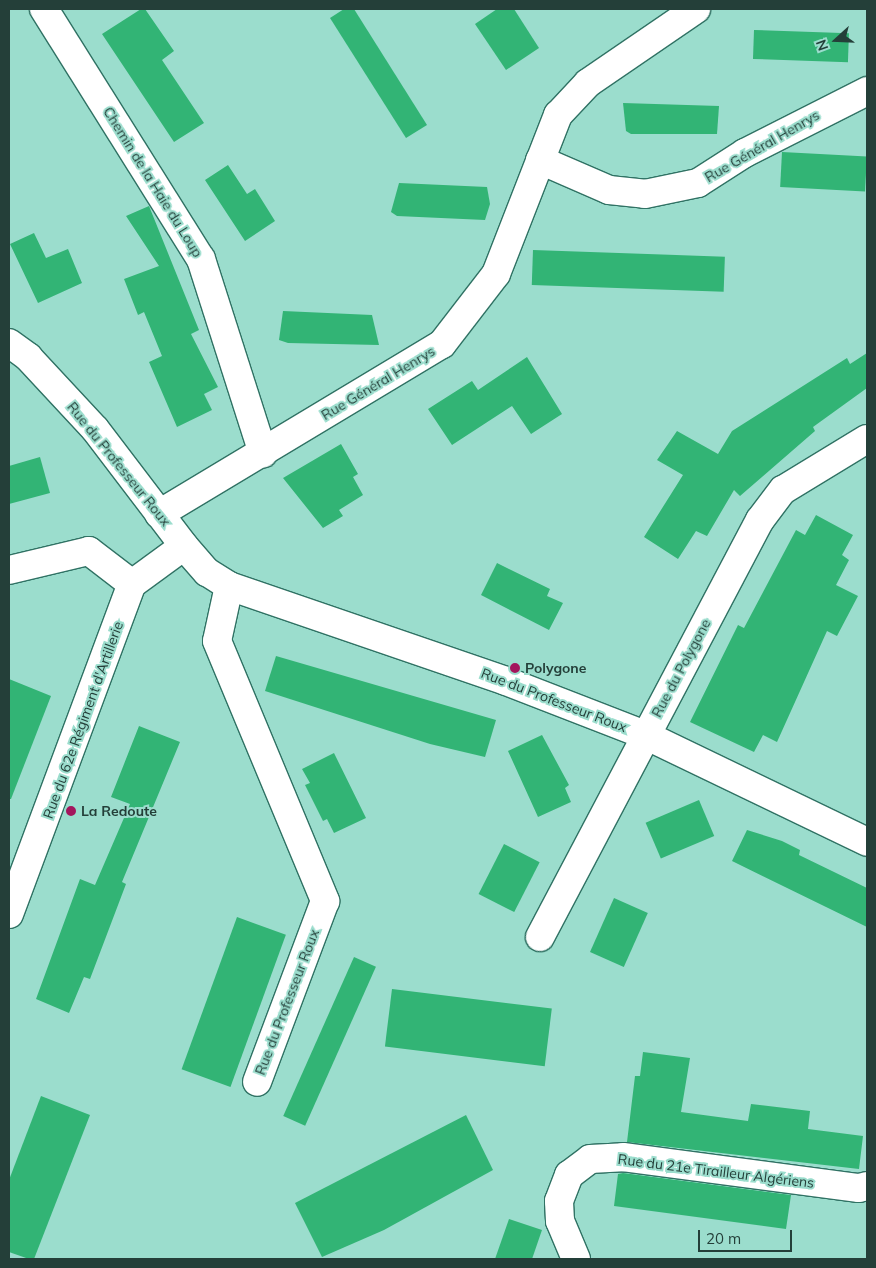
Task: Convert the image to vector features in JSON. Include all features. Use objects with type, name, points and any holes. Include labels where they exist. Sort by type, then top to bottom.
[{"type":"street","name":"Chemin de la Haie du Loup","points":[[44,9],[201,259],[263,453]]},
{"type":"street","name":"Rue Général Henrys","points":[[159,514],[442,344],[496,274],[558,115],[588,83],[696,9]]},
{"type":"street","name":"Rue Général Henrys","points":[[540,160],[610,190],[645,194],[698,183],[745,153],[867,91]]},
{"type":"street","name":"Rue du Professeur Roux","points":[[9,343],[28,357],[95,429],[184,546],[208,572],[229,586],[506,681],[646,735],[867,842]]},
{"type":"street","name":"Rue du Polygone","points":[[540,937],[760,520],[783,490],[867,439]]},
{"type":"street","points":[[9,570],[89,551],[132,584],[184,546]]},
{"type":"street","name":"Rue du 62e Régiment d'Artillerie","points":[[9,914],[132,584]]},
{"type":"street","name":"Rue du Professeur Roux","points":[[229,586],[217,640],[325,901],[257,1082]]},
{"type":"street","name":"Rue du 21e Tirailleur Algériens","points":[[576,1259],[560,1221],[559,1201],[569,1175],[590,1159],[623,1157],[859,1188],[867,1186]]},
{"type":"building","points":[[141,9],[145,9],[174,51],[162,60],[204,123],[174,142],[102,34]]},
{"type":"building","points":[[344,9],[354,9],[427,125],[406,138],[330,18]]},
{"type":"building","points":[[497,9],[514,9],[539,48],[506,70],[475,24]]},
{"type":"building","points":[[754,30],[849,33],[848,62],[753,59]]},
{"type":"building","points":[[623,103],[719,106],[717,134],[631,134],[626,131]]},
{"type":"building","points":[[782,152],[867,156],[865,191],[780,187]]},
{"type":"building","points":[[228,165],[247,194],[255,189],[275,221],[245,241],[205,180]]},
{"type":"building","points":[[399,183],[487,187],[490,204],[485,220],[397,216],[391,212]]},
{"type":"building","points":[[149,206],[199,330],[191,334],[218,387],[204,394],[212,410],[177,427],[149,362],[162,356],[144,312],[138,315],[124,279],[159,266],[126,216]]},
{"type":"building","points":[[34,233],[46,258],[68,249],[82,283],[38,303],[10,244]]},
{"type":"building","points":[[533,250],[725,257],[724,292],[532,285]]},
{"type":"building","points":[[283,311],[372,315],[379,345],[288,343],[279,340]]},
{"type":"building","points":[[867,353],[867,388],[813,427],[815,431],[740,496],[734,490],[707,536],[696,531],[678,559],[644,537],[683,475],[657,460],[677,431],[718,454],[732,431],[847,358],[850,364]]},
{"type":"building","points":[[527,357],[562,414],[531,434],[512,406],[452,445],[428,409],[472,381],[478,390]]},
{"type":"building","points":[[341,444],[358,474],[353,477],[363,495],[339,510],[343,516],[323,528],[283,478]]},
{"type":"building","points":[[40,457],[50,493],[9,504],[9,466]]},
{"type":"building","points":[[816,515],[853,535],[842,555],[849,560],[836,585],[858,596],[837,636],[827,631],[777,742],[763,735],[754,752],[690,722],[738,625],[744,628],[796,530],[805,535]]},
{"type":"building","points":[[497,563],[550,589],[547,596],[563,603],[549,630],[481,595]]},
{"type":"building","points":[[276,656],[496,720],[485,757],[430,744],[265,691]]},
{"type":"building","points":[[9,679],[51,696],[11,799],[9,799]]},
{"type":"building","points":[[139,726],[180,742],[122,882],[126,884],[90,979],[84,977],[69,1013],[36,999],[80,879],[95,885],[130,804],[111,797]]},
{"type":"building","points":[[542,735],[569,785],[565,788],[571,802],[538,817],[508,751]]},
{"type":"building","points":[[334,753],[366,818],[334,833],[327,819],[323,821],[305,785],[310,783],[302,769]]},
{"type":"building","points":[[699,800],[714,836],[661,859],[646,823]]},
{"type":"building","points":[[747,830],[782,841],[800,850],[799,855],[867,888],[867,927],[732,861]]},
{"type":"building","points":[[504,844],[540,862],[514,912],[479,894]]},
{"type":"building","points":[[614,898],[648,913],[624,967],[590,952]]},
{"type":"building","points":[[237,917],[286,935],[230,1087],[182,1069]]},
{"type":"building","points":[[354,957],[376,967],[305,1126],[283,1116]]},
{"type":"building","points":[[392,989],[552,1009],[545,1066],[385,1047]]},
{"type":"building","points":[[643,1052],[690,1058],[681,1112],[748,1121],[751,1104],[810,1111],[808,1129],[863,1136],[859,1169],[627,1142],[635,1076],[640,1076]]},
{"type":"building","points":[[41,1096],[90,1115],[34,1259],[29,1259],[9,1252],[9,1180]]},
{"type":"building","points":[[466,1115],[493,1170],[384,1230],[322,1257],[295,1203]]},
{"type":"building","points":[[623,1173],[791,1195],[786,1229],[614,1206],[618,1174]]},
{"type":"building","points":[[509,1219],[542,1230],[532,1259],[495,1259]]},
{"type":"place","name":"Polygone","points":[[515,668]]},
{"type":"place","name":"La Redoute","points":[[71,811]]}]
